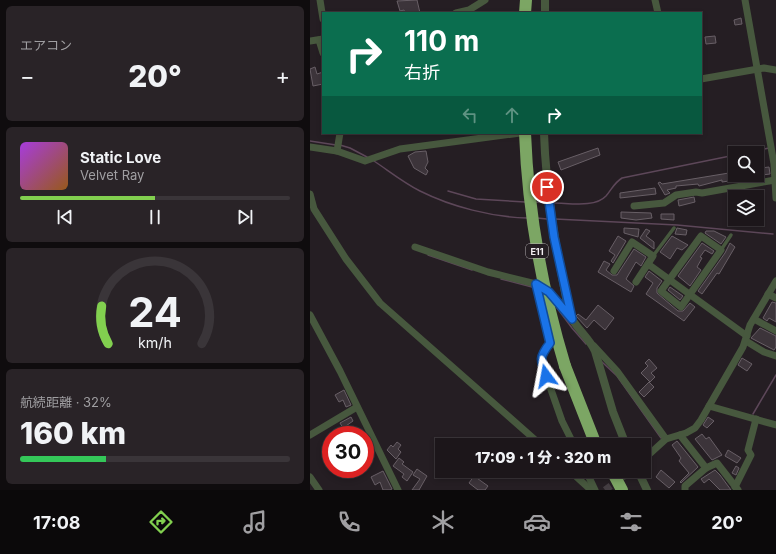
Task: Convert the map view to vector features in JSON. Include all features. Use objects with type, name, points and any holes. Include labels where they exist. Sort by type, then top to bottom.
[{"type":"highway","points":[[525,12],[526,0]]},
{"type":"highway","name":"E11","points":[[525,134],[528,184],[541,276],[565,366],[578,403],[593,438]]},
{"type":"highway","name":"E11","points":[[578,403],[596,438]]},
{"type":"highway","points":[[610,478],[616,490]]},
{"type":"highway","points":[[616,478],[622,490]]},
{"type":"street","points":[[320,0],[322,13]]},
{"type":"street","points":[[460,12],[469,10],[484,0]]},
{"type":"street","points":[[544,12],[545,0]]},
{"type":"street","points":[[655,0],[658,12]]},
{"type":"street","points":[[745,0],[775,164],[776,198]]},
{"type":"street","points":[[310,42],[321,39]]},
{"type":"street","points":[[702,79],[758,69],[776,70]]},
{"type":"street","points":[[338,146],[340,134]]},
{"type":"street","points":[[310,147],[338,146],[365,161],[400,149],[512,134]]},
{"type":"street","points":[[544,134],[546,171],[553,229],[572,319]]},
{"type":"street","points":[[634,206],[664,203],[676,195],[696,192],[702,193],[775,180]]},
{"type":"street","points":[[310,194],[314,209],[346,259],[380,303],[533,438]]},
{"type":"street","points":[[701,236],[721,250],[681,307],[661,291],[669,280],[701,236]]},
{"type":"street","points":[[614,271],[632,242],[653,256],[636,282]]},
{"type":"street","points":[[415,247],[488,272],[536,284],[549,292],[617,372],[666,439]]},
{"type":"street","points":[[648,264],[764,352],[776,356]]},
{"type":"street","points":[[651,453],[666,439],[680,435],[695,428],[747,338],[754,319],[776,281]]},
{"type":"street","points":[[536,284],[550,343],[543,352],[541,361],[562,421],[570,438]]},
{"type":"street","points":[[768,294],[776,298]]},
{"type":"street","points":[[310,315],[398,490]]},
{"type":"street","points":[[754,319],[776,331]]},
{"type":"street","points":[[592,343],[613,412],[623,438]]},
{"type":"street","points":[[709,406],[776,425]]},
{"type":"street","points":[[310,435],[356,407]]},
{"type":"street","points":[[736,489],[751,456],[748,450],[756,419]]},
{"type":"street","points":[[680,435],[706,468]]},
{"type":"street","points":[[685,490],[685,486],[706,468],[718,463],[736,489]]},
{"type":"street","points":[[310,477],[319,490]]},
{"type":"street","points":[[578,478],[591,490]]},
{"type":"street","points":[[589,478],[595,490]]},
{"type":"street","points":[[641,478],[646,490]]},
{"type":"lane","points":[[653,256],[674,228]]},
{"type":"lane","points":[[721,250],[731,236]]},
{"type":"building","points":[[417,0],[420,12],[405,12],[404,10],[400,11],[397,1]]},
{"type":"building","points":[[741,18],[742,24],[735,25],[734,20]]},
{"type":"building","points":[[715,36],[716,43],[706,44],[705,37]]},
{"type":"building","points":[[315,67],[317,74],[322,72],[322,84],[313,86],[310,69]]},
{"type":"building","points":[[598,148],[600,155],[561,170],[558,162]]},
{"type":"building","points":[[426,151],[428,162],[425,168],[428,171],[426,175],[414,168],[408,156],[415,152]]},
{"type":"building","points":[[769,167],[770,174],[764,175],[764,168]]},
{"type":"building","points":[[728,173],[728,181],[722,182],[722,180],[699,186],[698,184],[676,186],[676,188],[667,190],[670,193],[665,195],[658,183],[660,182],[662,184]]},
{"type":"building","points":[[655,188],[656,194],[620,198],[620,193]]},
{"type":"building","points":[[694,197],[695,202],[679,206],[678,200]]},
{"type":"building","points":[[621,212],[651,213],[652,218],[636,220],[621,218]]},
{"type":"building","points":[[661,214],[674,214],[674,220],[661,219]]},
{"type":"building","points":[[624,228],[639,229],[638,237],[624,233]]},
{"type":"building","points":[[677,228],[687,230],[686,235],[675,234]]},
{"type":"building","points":[[646,229],[650,231],[646,236],[654,242],[654,249],[640,238]]},
{"type":"building","points":[[706,231],[714,231],[726,237],[721,244],[705,233]]},
{"type":"building","points":[[618,236],[626,241],[613,263],[611,261],[615,255],[609,251]]},
{"type":"building","points":[[672,236],[688,245],[682,250],[677,248],[670,259],[660,252]]},
{"type":"building","points":[[702,243],[714,251],[712,254],[705,250],[700,257],[702,258],[697,267],[701,270],[690,286],[678,276]]},
{"type":"building","points":[[730,243],[735,247],[719,274],[717,273],[702,294],[698,291],[725,253]]},
{"type":"building","points":[[634,249],[646,257],[641,266],[636,262],[626,279],[634,286],[631,292],[598,272],[604,261],[610,264],[606,270],[612,275],[617,275]]},
{"type":"building","points":[[649,271],[662,281],[657,288],[657,293],[678,311],[683,311],[690,303],[695,307],[684,321],[646,294],[653,283],[645,277]]},
{"type":"building","points":[[670,287],[683,296],[680,300],[668,290]]},
{"type":"building","points":[[772,302],[776,303],[776,322],[769,318],[767,321],[763,318]]},
{"type":"building","points":[[598,305],[614,318],[605,330],[594,320],[587,328],[576,316],[578,314],[586,320]]},
{"type":"building","points":[[760,328],[776,336],[776,347],[774,350],[751,338]]},
{"type":"building","points":[[742,358],[752,364],[747,371],[738,365]]},
{"type":"building","points":[[649,359],[657,368],[651,373],[655,377],[650,382],[641,373],[648,366],[645,363]]},
{"type":"building","points":[[649,382],[654,387],[644,397],[639,392]]},
{"type":"building","points":[[344,390],[351,405],[346,407],[343,400],[339,402],[335,395]]},
{"type":"building","points":[[351,417],[353,421],[346,426],[342,426],[340,423]]},
{"type":"building","points":[[708,417],[714,421],[707,428],[703,425]]},
{"type":"building","points":[[702,434],[706,439],[709,437],[722,455],[712,460],[695,439]]},
{"type":"building","points":[[677,441],[698,467],[681,483],[680,482],[689,473],[679,461],[681,458],[672,445]]},
{"type":"building","points":[[397,442],[401,445],[398,449],[401,452],[396,459],[387,450],[391,445],[393,447]]},
{"type":"building","points":[[728,450],[741,458],[737,463],[725,456]]},
{"type":"building","points":[[399,458],[404,462],[402,464],[413,472],[407,481],[402,477],[404,474],[393,466]]},
{"type":"building","points":[[736,466],[739,468],[736,475],[732,473]]},
{"type":"building","points":[[417,469],[427,476],[419,490],[412,490],[420,479],[413,475]]},
{"type":"building","points":[[661,470],[675,482],[669,488],[656,477]]},
{"type":"building","points":[[715,470],[731,490],[720,490],[709,479],[704,483],[701,479]]},
{"type":"building","points":[[383,471],[392,489],[383,490],[380,482],[375,485],[372,478],[374,478],[374,476]]},
{"type":"building","points":[[473,478],[477,478],[488,486],[485,490],[478,490],[469,483]]},
{"type":"waterway","points":[[310,141],[336,145]]},
{"type":"waterway","points":[[340,145],[350,148],[367,157]]},
{"type":"waterway","points":[[764,149],[769,148]]},
{"type":"waterway","points":[[554,203],[582,204],[595,202],[606,196],[615,184],[622,178],[728,156]]},
{"type":"waterway","points":[[374,161],[414,188],[445,202],[500,216],[527,218]]},
{"type":"waterway","points":[[448,191],[476,199],[525,202]]},
{"type":"waterway","points":[[535,202],[545,203]]},
{"type":"waterway","points":[[537,218],[547,219]]},
{"type":"waterway","points":[[555,219],[677,225],[773,234]]},
{"type":"waterway","points":[[428,255],[472,270]]},
{"type":"waterway","points":[[501,279],[532,287]]},
{"type":"waterway","points":[[557,308],[586,344]]},
{"type":"waterway","points":[[602,362],[617,376],[661,438]]},
{"type":"waterway","points":[[753,414],[776,375]]},
{"type":"tunnel","points":[[605,490],[619,480]]},
{"type":"route","points":[[546,376],[541,361],[543,352],[550,343],[536,284],[549,292],[572,319],[569,313],[554,237],[547,187]]}]
